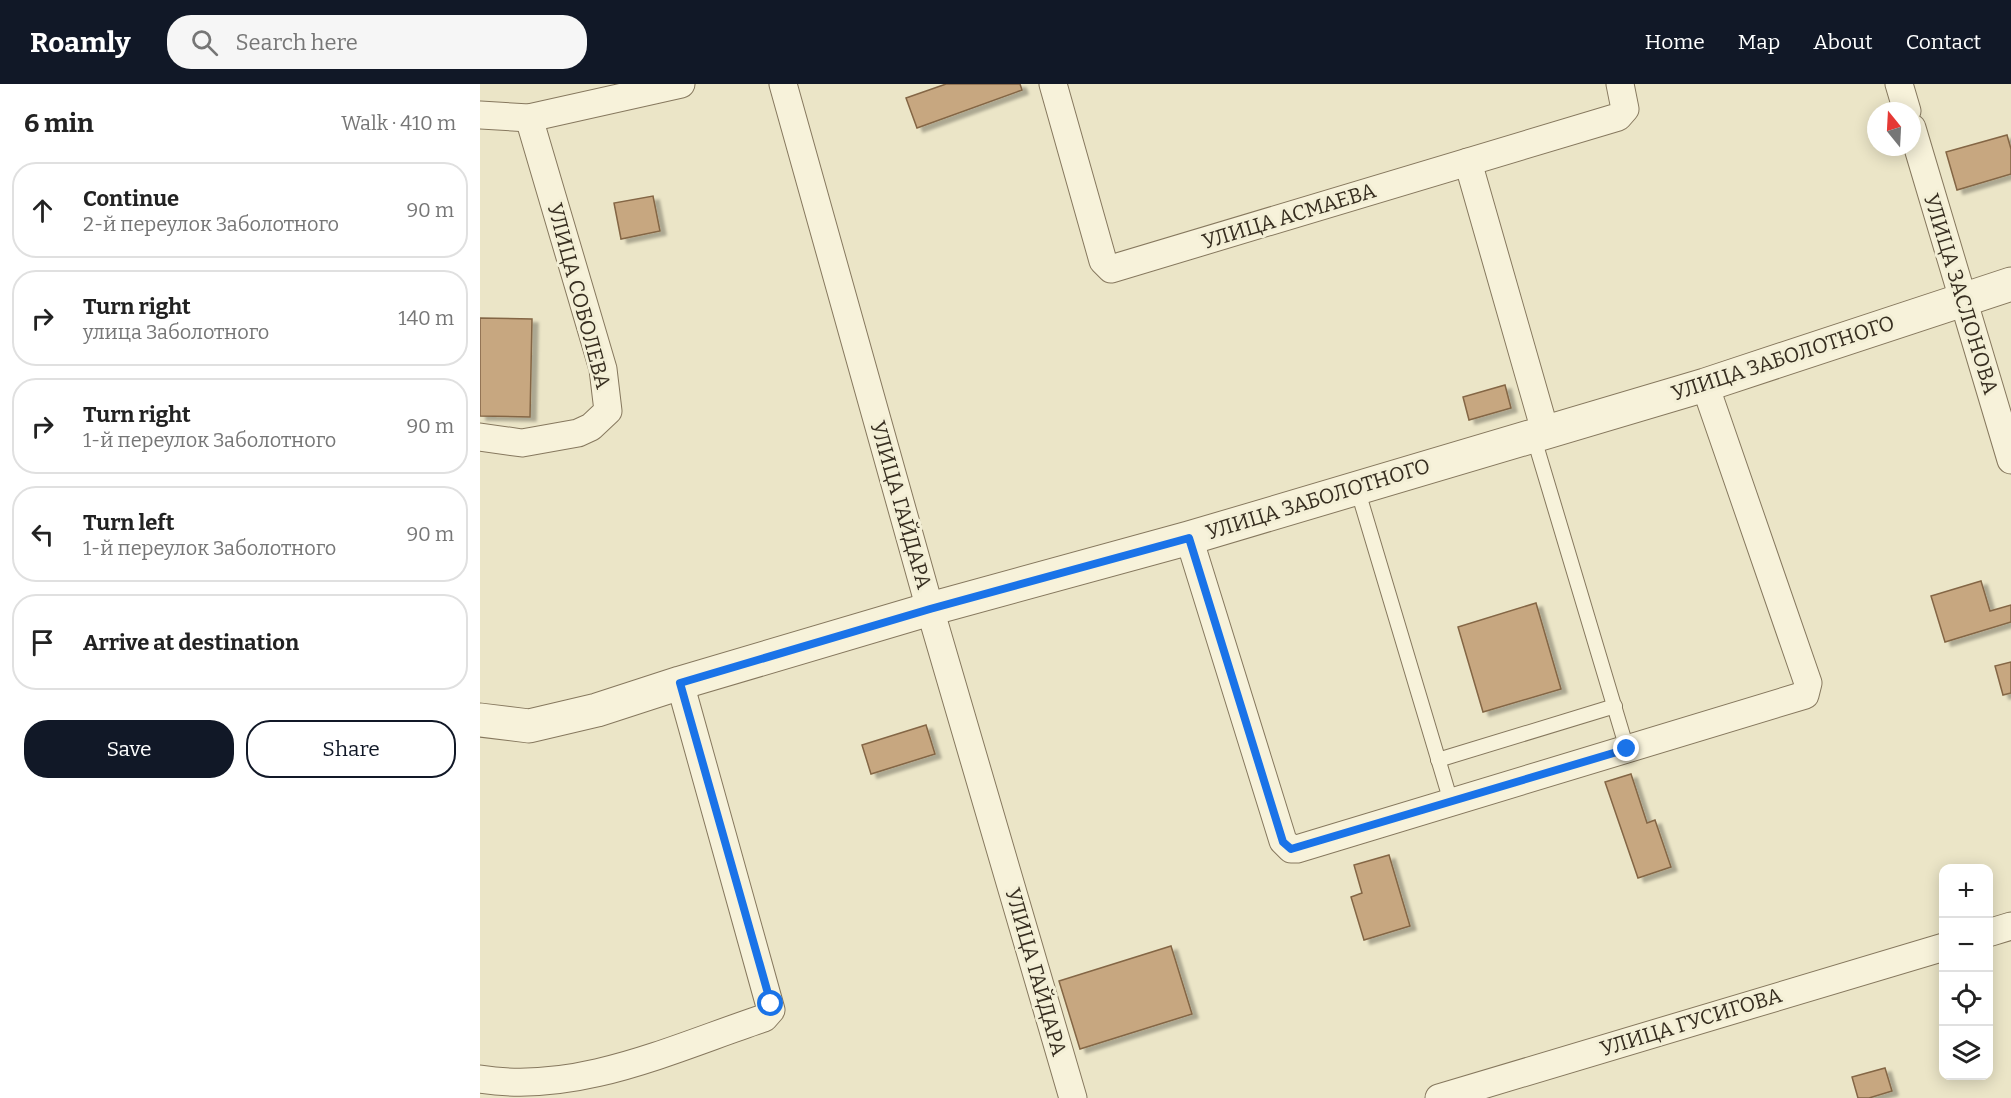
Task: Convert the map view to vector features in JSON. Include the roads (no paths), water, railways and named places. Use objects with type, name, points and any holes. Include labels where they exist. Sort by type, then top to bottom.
[{"type":"street","points":[[480,115],[529,118],[681,84]]},
{"type":"street","name":"УЛИЦА ГАЙДАРА","points":[[783,84],[930,609],[1073,1098]]},
{"type":"street","name":"УЛИЦА АСМАЕВА","points":[[1053,84],[1103,261],[1111,269],[1618,117],[1625,109],[1620,84]]},
{"type":"street","points":[[1899,84],[1904,102]]},
{"type":"street","name":"УЛИЦА СОБОЛЕВА","points":[[480,437],[522,443],[555,437],[591,427],[608,411],[603,369],[529,118]]},
{"type":"street","name":"УЛИЦА ЗАСЛОНОВА","points":[[1920,156],[2011,460]]},
{"type":"street","points":[[1468,162],[1539,432]]},
{"type":"street","name":"УЛИЦА ЗАБОЛОТНОГО","points":[[480,720],[529,726],[597,710],[930,609],[1189,538],[1539,432],[1705,385],[1962,298],[2011,284]]},
{"type":"street","points":[[1189,538],[1286,846],[1297,849],[1800,698],[1808,689],[1705,385]]},
{"type":"street","points":[[480,1079],[502,1083],[564,1081],[626,1065],[764,1018],[771,1010],[680,683]]},
{"type":"street","points":[[1993,932],[2011,926]]},
{"type":"street","name":"УЛИЦА ГУСИГОВА","points":[[1439,1098],[1939,948]]},
{"type":"lane","points":[[1539,432],[1627,749]]},
{"type":"lane","points":[[1357,488],[1451,802]]},
{"type":"lane","points":[[1438,760],[1615,706]]}]
